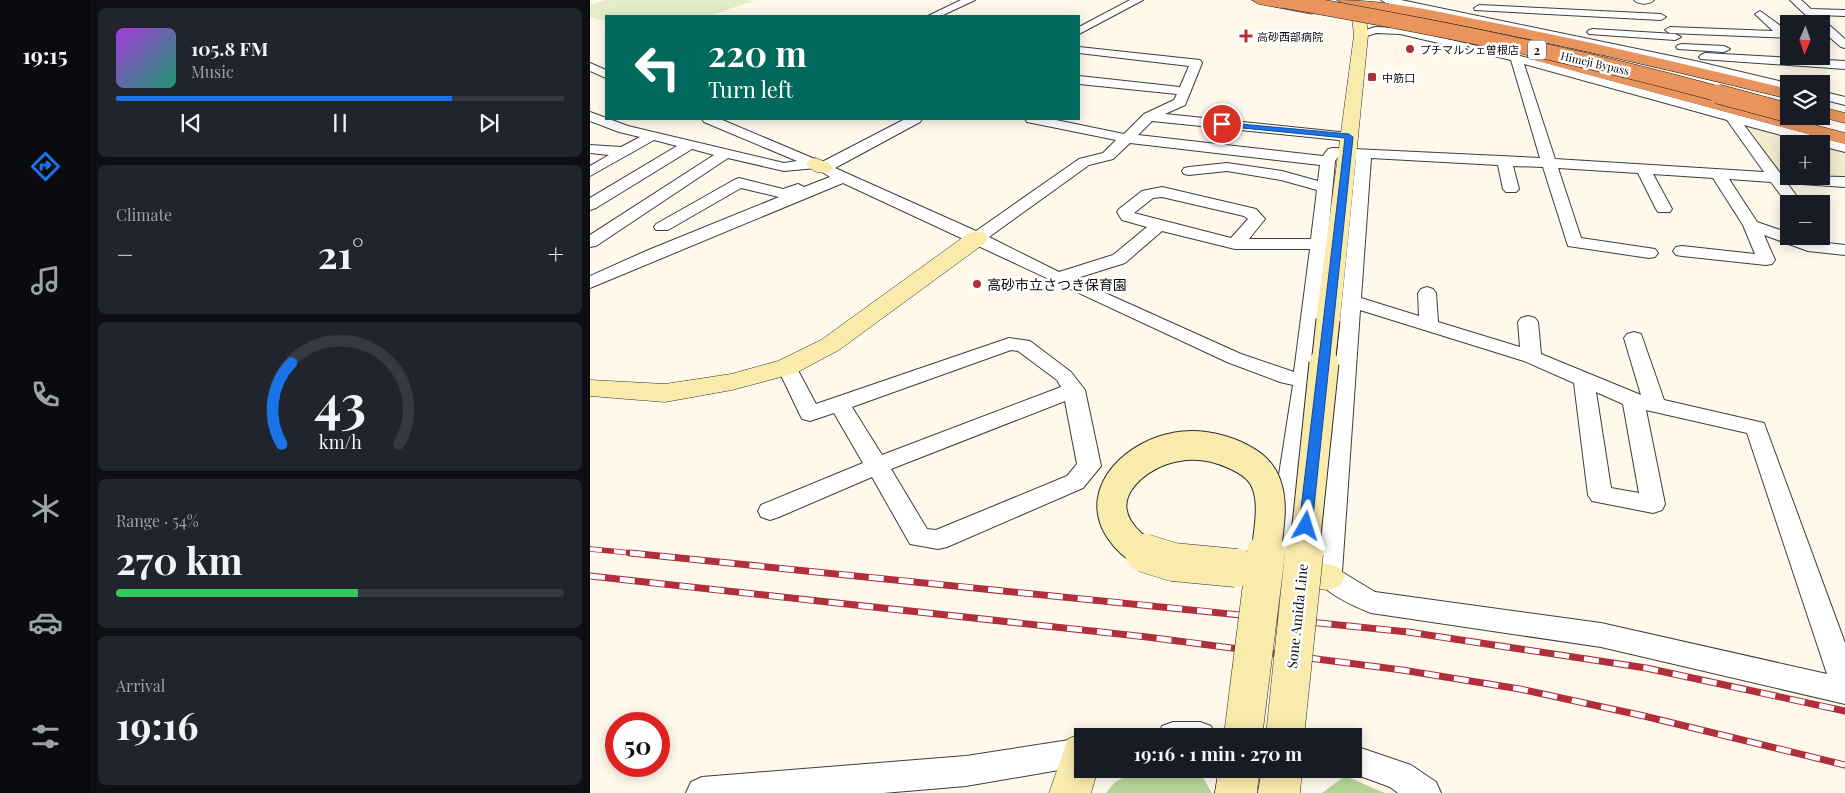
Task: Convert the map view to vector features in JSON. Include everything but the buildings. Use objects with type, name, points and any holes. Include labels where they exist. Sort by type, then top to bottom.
[{"type":"highway","points":[[1259,0],[1355,11],[1452,18],[1641,59],[1780,92]]},
{"type":"highway","name":"Himeji Bypass","points":[[1282,0],[1532,48],[1628,70],[1780,111]]},
{"type":"highway","name":"Himeji Bypass","points":[[1315,0],[1550,45],[1780,101]]},
{"type":"highway","points":[[1355,11],[1403,30],[1549,59],[1845,139]]},
{"type":"highway","points":[[1830,104],[1845,108]]},
{"type":"highway","points":[[1830,114],[1845,118]]},
{"type":"highway","points":[[1830,123],[1845,127]]},
{"type":"main road","name":"Sone Amida Line","points":[[1286,728],[1340,311],[1353,147],[1355,11]]},
{"type":"main road","points":[[590,388],[665,394],[732,382],[787,367],[830,345],[977,238]]},
{"type":"main road","points":[[1244,728],[1264,571],[1270,519],[1271,498],[1262,474],[1241,457],[1213,448],[1193,446],[1171,448],[1138,462],[1125,473],[1115,486],[1110,513],[1116,527],[1126,539],[1152,556],[1191,564],[1236,568],[1264,571],[1277,572],[1328,578]]},
{"type":"main road","points":[[1070,793],[1074,778]]},
{"type":"main road","points":[[1236,793],[1238,778]]},
{"type":"main road","points":[[1279,793],[1281,778]]},
{"type":"street","points":[[937,15],[970,0]]},
{"type":"street","points":[[1080,30],[1138,0]]},
{"type":"street","points":[[1386,0],[1562,17],[1607,19],[1661,17]]},
{"type":"street","points":[[1639,0],[1649,0],[1689,56],[1780,84]]},
{"type":"street","points":[[1795,0],[1811,15]]},
{"type":"street","points":[[1355,11],[1403,3]]},
{"type":"street","points":[[1451,6],[1542,32],[1619,46]]},
{"type":"street","points":[[1808,12],[1845,13]]},
{"type":"street","points":[[1760,14],[1780,30]]},
{"type":"street","points":[[1830,28],[1845,28]]},
{"type":"street","points":[[1403,30],[1460,42],[1845,148]]},
{"type":"street","points":[[1542,32],[1548,30],[1780,35]]},
{"type":"street","points":[[1542,32],[1689,56],[1845,65]]},
{"type":"street","points":[[1830,33],[1841,41]]},
{"type":"street","points":[[977,238],[1084,162],[1108,156],[1149,117],[1180,102],[1196,63],[1080,50]]},
{"type":"street","points":[[1689,56],[1780,52]]},
{"type":"street","points":[[1830,53],[1845,54]]},
{"type":"street","points":[[1516,58],[1574,242],[1648,252]]},
{"type":"street","points":[[1081,82],[1185,91]]},
{"type":"street","points":[[1830,97],[1845,101]]},
{"type":"street","points":[[1730,115],[1788,195]]},
{"type":"street","points":[[590,117],[651,136],[784,167],[828,171]]},
{"type":"street","points":[[1149,117],[1353,147],[1504,160],[1845,182]]},
{"type":"street","points":[[711,120],[977,238],[1058,278],[1234,358],[1287,378],[1344,383]]},
{"type":"street","points":[[662,227],[739,183],[784,194],[790,192],[913,120]]},
{"type":"street","points":[[1037,120],[1125,138],[1328,161]]},
{"type":"street","points":[[624,129],[645,121]]},
{"type":"street","points":[[590,172],[651,136]]},
{"type":"street","points":[[590,205],[690,145]]},
{"type":"street","points":[[1277,572],[1304,379],[1328,161],[1333,152],[1353,147]]},
{"type":"street","points":[[1353,147],[1340,311],[1344,383],[1328,578],[1341,584],[1354,595],[1371,602],[1601,635],[1845,691]]},
{"type":"street","points":[[590,149],[624,152]]},
{"type":"street","points":[[590,242],[726,153]]},
{"type":"street","points":[[1504,160],[1511,189]]},
{"type":"street","points":[[1188,171],[1227,167],[1282,176],[1326,187]]},
{"type":"street","points":[[1191,198],[1227,167]]},
{"type":"street","points":[[1643,169],[1664,209]]},
{"type":"street","points":[[590,283],[828,171]]},
{"type":"street","points":[[1682,251],[1766,260],[1751,225],[1718,174]]},
{"type":"street","points":[[1236,244],[1257,219],[1250,212],[1162,192],[1148,194],[1125,212],[1128,217],[1236,244],[1320,244]]},
{"type":"street","points":[[1058,278],[1119,259],[1160,224]]},
{"type":"street","points":[[1751,225],[1808,246],[1845,250]]},
{"type":"street","points":[[1427,293],[1429,325]]},
{"type":"street","points":[[1340,311],[1429,325],[1531,357],[1644,403],[1756,428],[1845,684]]},
{"type":"street","points":[[1528,322],[1531,357]]},
{"type":"street","points":[[1584,379],[1600,495],[1653,504],[1644,403],[1634,338]]},
{"type":"street","points":[[787,367],[810,414],[1009,344],[1023,345],[1064,376],[1074,390],[1089,466],[1075,482],[938,540],[919,537],[840,404]]},
{"type":"street","points":[[770,512],[877,466],[1074,390]]},
{"type":"street","points":[[702,793],[966,771],[1074,753]]},
{"type":"street","points":[[1362,763],[1400,776],[1425,793]]},
{"type":"shaded area","points":[[1747,125],[1785,135],[1780,135],[1780,173],[1777,172]]},
{"type":"shaded area","points":[[1830,147],[1845,151],[1845,178],[1830,177]]},
{"type":"green space","points":[[605,0],[753,1],[712,15],[605,15],[605,21],[590,17],[590,5]]},
{"type":"green space","points":[[1123,778],[1203,778],[1212,793],[1106,793],[1115,782]]},
{"type":"green space","points":[[1342,778],[1350,778],[1385,793],[1322,793]]},
{"type":"railway","points":[[590,549],[642,554]]},
{"type":"railway","points":[[630,553],[1408,632],[1646,668],[1845,711]]},
{"type":"railway","points":[[590,576],[1147,637],[1402,670],[1520,689],[1644,716],[1845,765]]},
{"type":"place","name":"高砂西部病院","points":[[1246,36]]},
{"type":"place","name":"プチマルシェ曽根店","points":[[1410,49]]},
{"type":"place","name":"中筋口","points":[[1372,77]]},
{"type":"place","name":"高砂市立さつき保育園","points":[[977,284]]},
{"type":"route","points":[[1222,124],[1349,137],[1306,526]]}]
